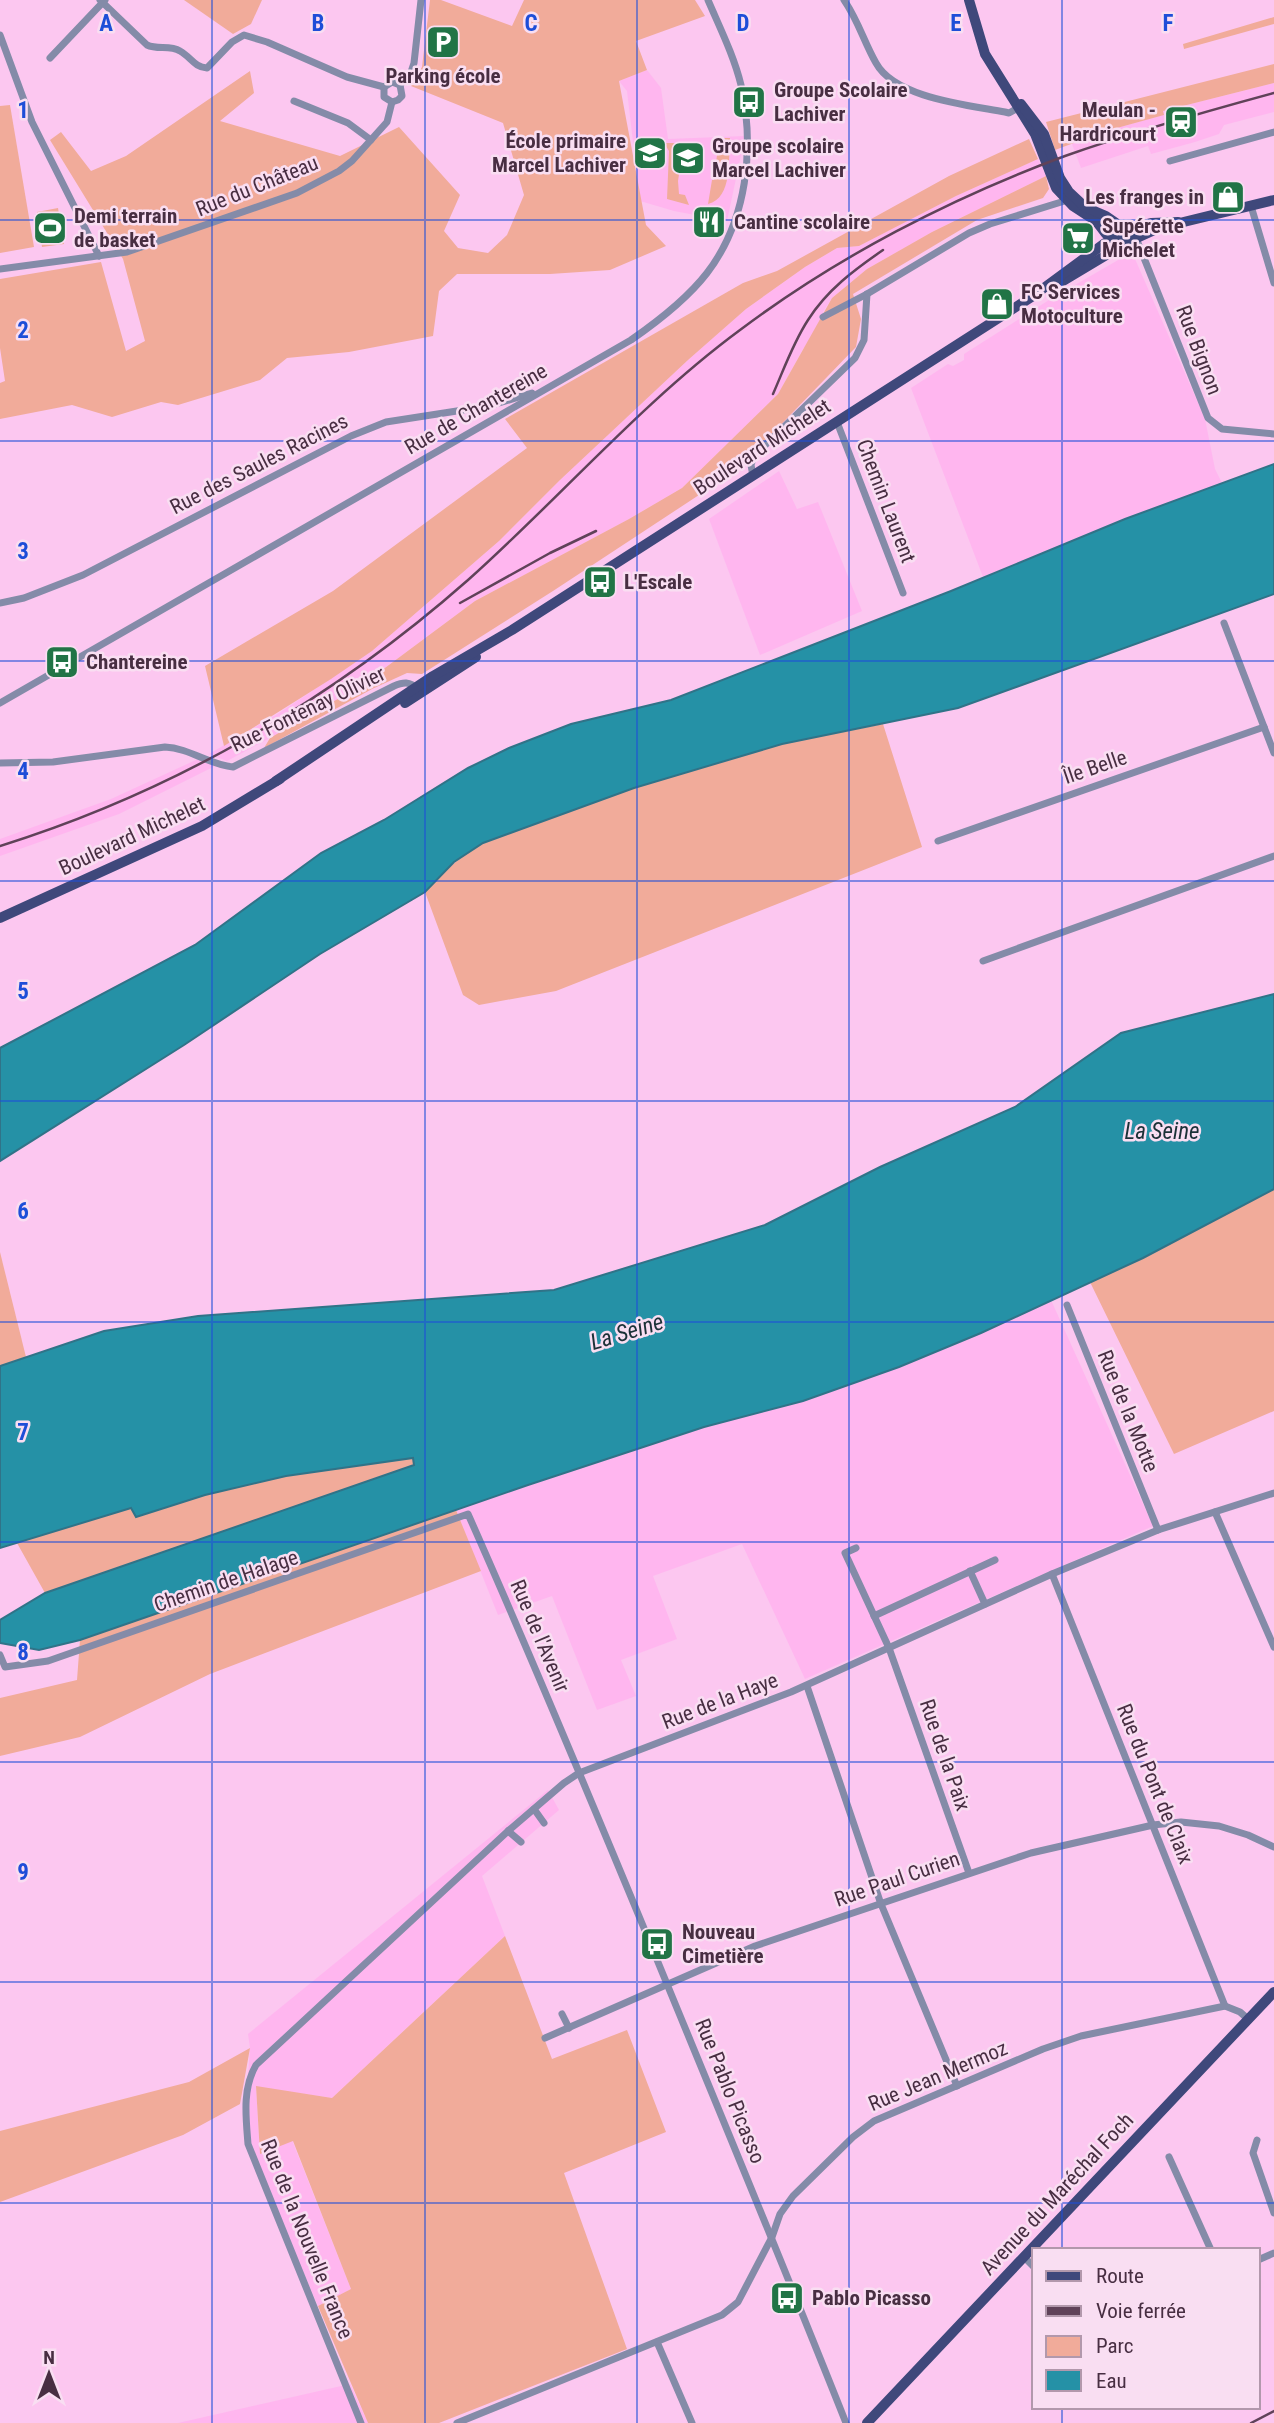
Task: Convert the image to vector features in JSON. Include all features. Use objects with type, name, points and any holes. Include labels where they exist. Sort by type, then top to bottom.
[{"type":"main road","points":[[969,0],[985,54],[1021,106],[1037,138],[1053,182],[1096,221],[1120,237]]},
{"type":"main road","points":[[1071,199],[1106,216],[1120,237]]},
{"type":"main road","points":[[1120,237],[1151,223],[1178,222],[1274,200]]},
{"type":"main road","name":"Boulevard Michelet","points":[[0,918],[208,823],[418,691],[467,664],[512,630],[1033,296],[1080,272],[1120,237]]},
{"type":"main road","name":"Avenue du Maréchal Foch","points":[[1033,2248],[1274,1992]]},
{"type":"main road","name":"Avenue du Maréchal Foch","points":[[867,2423],[1032,2249]]},
{"type":"street","name":"Rue du Château","points":[[0,269],[140,248],[297,193],[339,172],[387,122],[393,102],[402,96],[400,85],[411,72],[414,63],[421,0]]},
{"type":"street","name":"Rue de Chantereine","points":[[0,703],[631,340],[666,312],[706,274],[733,227],[743,193],[748,132],[738,76],[708,0]]},
{"type":"street","points":[[844,0],[876,63],[900,87],[1005,113],[1021,106]]},
{"type":"street","points":[[50,58],[103,1],[146,45],[155,49],[179,50],[199,68],[208,68],[232,42],[244,35],[267,42],[347,77],[384,87],[392,82],[400,85]]},
{"type":"street","points":[[0,35],[32,122],[99,256]]},
{"type":"street","points":[[384,87],[384,97],[393,102]]},
{"type":"street","points":[[294,101],[348,123],[371,140]]},
{"type":"street","points":[[1170,161],[1274,132]]},
{"type":"street","points":[[823,317],[969,233],[1071,199]]},
{"type":"street","points":[[1251,205],[1274,283]]},
{"type":"street","name":"Rue Bignon","points":[[1120,237],[1208,418],[1222,429],[1274,434]]},
{"type":"street","points":[[753,476],[751,461],[855,358],[864,340],[867,294]]},
{"type":"street","name":"Rue des Saules Racines","points":[[0,603],[36,594],[83,575],[375,425],[489,406],[546,389]]},
{"type":"street","name":"Chemin Laurent","points":[[837,422],[903,593]]},
{"type":"street","points":[[765,446],[775,462]]},
{"type":"street","points":[[1224,623],[1274,753]]},
{"type":"street","name":"Rue Fontenay Olivier","points":[[0,764],[53,762],[174,747],[224,766],[240,765],[394,686],[405,682],[418,691]]},
{"type":"street","name":"Île Belle","points":[[938,841],[1264,727]]},
{"type":"street","points":[[983,961],[1274,856]]},
{"type":"street","name":"Rue de la Motte","points":[[1067,1305],[1158,1530]]},
{"type":"street","name":"Rue de la Haye","points":[[256,2065],[508,1831],[579,1773],[807,1686],[1052,1574],[1158,1530],[1274,1493]]},
{"type":"street","points":[[1216,1512],[1274,1647]]},
{"type":"street","name":"Chemin de Halage","points":[[0,1655],[5,1667],[48,1661],[468,1514]]},
{"type":"street","name":"Rue de l'Avenir","points":[[468,1514],[579,1773]]},
{"type":"street","name":"Rue de la Paix","points":[[856,1548],[845,1553],[889,1648],[968,1873]]},
{"type":"street","points":[[874,1616],[995,1560]]},
{"type":"street","points":[[970,1571],[985,1604]]},
{"type":"street","name":"Rue du Pont de Claix","points":[[1052,1574],[1225,2006]]},
{"type":"street","points":[[807,1686],[881,1904],[957,2086]]},
{"type":"street","name":"Rue Pablo Picasso","points":[[579,1773],[772,2237],[846,2423]]},
{"type":"street","points":[[534,1809],[544,1823]]},
{"type":"street","name":"Rue Paul Curien","points":[[545,2038],[772,1940],[1031,1853],[1153,1825],[1181,1822],[1219,1826],[1274,1847]]},
{"type":"street","points":[[508,1831],[521,1842]]},
{"type":"street","points":[[1225,2006],[1240,2012],[1248,2019]]},
{"type":"street","name":"Rue Jean Mermoz","points":[[457,2423],[722,2315],[738,2302],[772,2237],[780,2214],[803,2185],[864,2128],[879,2118],[1043,2049],[1081,2036],[1225,2006]]},
{"type":"street","points":[[562,2014],[569,2028]]},
{"type":"street","name":"Rue de la Nouvelle France","points":[[256,2065],[250,2076],[247,2096],[248,2144],[361,2423]]},
{"type":"street","points":[[1257,2140],[1253,2153],[1274,2213]]},
{"type":"street","points":[[1169,2157],[1210,2248]]},
{"type":"street","points":[[1024,2258],[1032,2265]]},
{"type":"street","points":[[657,2342],[692,2423]]},
{"type":"shaded area","name":"Groupe scolaire Marcel Lachiver","points":[[647,70],[661,88],[668,139],[745,136],[727,221],[674,211],[640,201],[627,91],[619,81]]},
{"type":"shaded area","points":[[1274,83],[1274,112],[1224,125],[1219,134],[1195,142],[1151,154],[1148,146],[1081,168],[1072,144],[1163,115],[1163,111]]},
{"type":"shaded area","points":[[1038,159],[1046,176],[932,232],[867,269],[832,298],[823,312],[823,324],[803,349],[778,394],[682,488],[475,601],[362,685],[270,738],[227,761],[209,754],[279,713],[372,651],[499,541],[560,480],[746,309],[837,248],[859,246],[956,196]]},
{"type":"shaded area","points":[[1132,252],[1205,419],[1215,469],[1222,483],[983,577],[911,388],[948,364],[953,366],[964,360],[964,354]]},
{"type":"shaded area","points":[[779,471],[797,509],[818,502],[862,611],[760,655],[709,519]]},
{"type":"shaded area","points":[[198,759],[215,766],[119,814],[0,856],[0,839],[111,799]]},
{"type":"shaded area","points":[[1051,1300],[1153,1526],[805,1679],[742,1544],[653,1576],[677,1639],[621,1660],[636,1696],[597,1710],[552,1596],[498,1615],[456,1510],[704,1427],[803,1401],[981,1333]]},
{"type":"shaded area","points":[[548,1790],[559,1810],[482,1876],[505,1936],[332,2098],[256,2087],[260,2154],[292,2140],[351,2289],[318,2306],[244,2135],[250,2048],[248,2034]]},
{"type":"shaded area","points":[[350,2384],[368,2423],[178,2423]]},
{"type":"green space","points":[[184,0],[262,0],[251,24],[233,34]]},
{"type":"green space","points":[[430,0],[441,0],[512,26],[524,0],[695,0],[705,16],[636,41],[647,70],[619,81],[646,225],[666,246],[610,270],[550,274],[457,274],[439,291],[433,336],[349,352],[287,358],[260,380],[178,405],[161,402],[112,417],[72,405],[0,419],[0,383],[5,381],[0,348],[0,279],[101,262],[126,351],[145,341],[123,259],[50,140],[61,132],[91,171],[126,156],[250,71],[254,93],[220,121],[340,156],[399,127],[460,195],[444,231],[458,248],[488,253],[507,235],[524,195],[503,123],[411,86],[422,67]]},
{"type":"green space","points":[[1274,17],[1274,24],[1184,49],[1183,44]]},
{"type":"green space","points":[[1274,64],[1274,83],[1163,111],[1164,115],[1106,131],[1055,150],[1046,122]]},
{"type":"green space","points":[[10,105],[34,247],[0,253],[0,106]]},
{"type":"green space","points":[[719,138],[730,138],[728,177],[722,194],[708,204],[714,180]]},
{"type":"green space","points":[[1029,139],[1038,159],[956,196],[859,246],[837,248],[746,309],[560,480],[499,541],[372,651],[224,746],[205,666],[333,591],[527,448],[505,419],[743,283],[777,271],[949,176]]},
{"type":"green space","points":[[664,143],[677,143],[678,159],[681,161],[679,194],[685,195],[689,205],[667,199],[669,151]]},
{"type":"green space","points":[[1046,176],[1049,189],[1043,198],[977,220],[853,294],[861,319],[856,347],[737,470],[422,674],[407,673],[372,689],[264,748],[270,738],[362,685],[475,601],[682,488],[778,394],[832,298],[867,269],[932,232]]},
{"type":"green space","name":"Demi terrain de basket","points":[[58,208],[64,244],[42,247],[37,212]]},
{"type":"green space","points":[[883,724],[922,847],[556,991],[479,1005],[463,995],[425,892],[466,853],[483,843],[634,788],[782,744]]},
{"type":"green space","points":[[1274,1189],[1274,1411],[1174,1454],[1090,1282],[1143,1258]]},
{"type":"green space","points":[[0,1252],[26,1357],[0,1366]]},
{"type":"green space","points":[[413,1458],[414,1465],[45,1593],[17,1543],[132,1508],[136,1517],[205,1495],[286,1476]]},
{"type":"green space","points":[[456,1510],[481,1571],[210,1674],[80,1737],[0,1756],[0,1698],[77,1680],[80,1640]]},
{"type":"green space","points":[[505,1936],[552,2059],[627,2030],[666,2132],[564,2173],[627,2349],[439,2423],[368,2423],[318,2306],[351,2289],[293,2141],[260,2154],[256,2086],[332,2098]]},
{"type":"green space","points":[[250,2048],[240,2104],[183,2135],[0,2202],[0,2131],[189,2082]]},
{"type":"water","points":[[1274,464],[1274,594],[958,708],[782,744],[634,788],[483,843],[454,862],[425,892],[320,954],[184,1045],[0,1161],[0,1048],[195,945],[321,853],[384,820],[468,768],[509,748],[571,724],[671,700],[951,591],[1125,519]]},
{"type":"water","name":"La Seine","points":[[1274,994],[1274,1189],[1143,1258],[981,1333],[899,1367],[803,1401],[704,1427],[528,1485],[80,1640],[39,1650],[0,1643],[0,1620],[45,1593],[414,1465],[413,1458],[286,1476],[205,1495],[136,1517],[131,1508],[0,1548],[0,1366],[104,1331],[198,1316],[554,1290],[765,1225],[880,1167],[1015,1107],[1121,1033]]},
{"type":"railway","points":[[0,846],[127,799],[188,770],[248,738],[362,665],[468,580],[669,388],[704,358],[777,303],[855,254],[938,210],[1065,156],[1274,93]]},
{"type":"railway","points":[[773,394],[789,356],[815,309],[842,281],[883,250]]},
{"type":"railway","points":[[460,603],[596,531]]},
{"type":"railway","points":[[1251,2423],[1274,2411]]},
{"type":"place","name":"Parking école","points":[[443,42]]},
{"type":"place","name":"Groupe Scolaire Lachiver","points":[[749,102]]},
{"type":"place","name":"Meulan - Hardricourt","points":[[1181,122]]},
{"type":"place","name":"École primaire Marcel Lachiver","points":[[650,153]]},
{"type":"place","name":"Groupe scolaire Marcel Lachiver","points":[[688,158]]},
{"type":"place","name":"Les franges in","points":[[1228,197]]},
{"type":"place","name":"Cantine scolaire","points":[[709,222]]},
{"type":"place","name":"Demi terrain de basket","points":[[50,228]]},
{"type":"place","name":"Supérette Michelet","points":[[1078,238]]},
{"type":"place","name":"FC Services Motoculture","points":[[997,304]]},
{"type":"place","name":"L'Escale","points":[[600,582]]},
{"type":"place","name":"Chantereine","points":[[62,662]]},
{"type":"place","name":"Nouveau Cimetière","points":[[657,1944]]},
{"type":"place","name":"Pablo Picasso","points":[[787,2298]]}]
